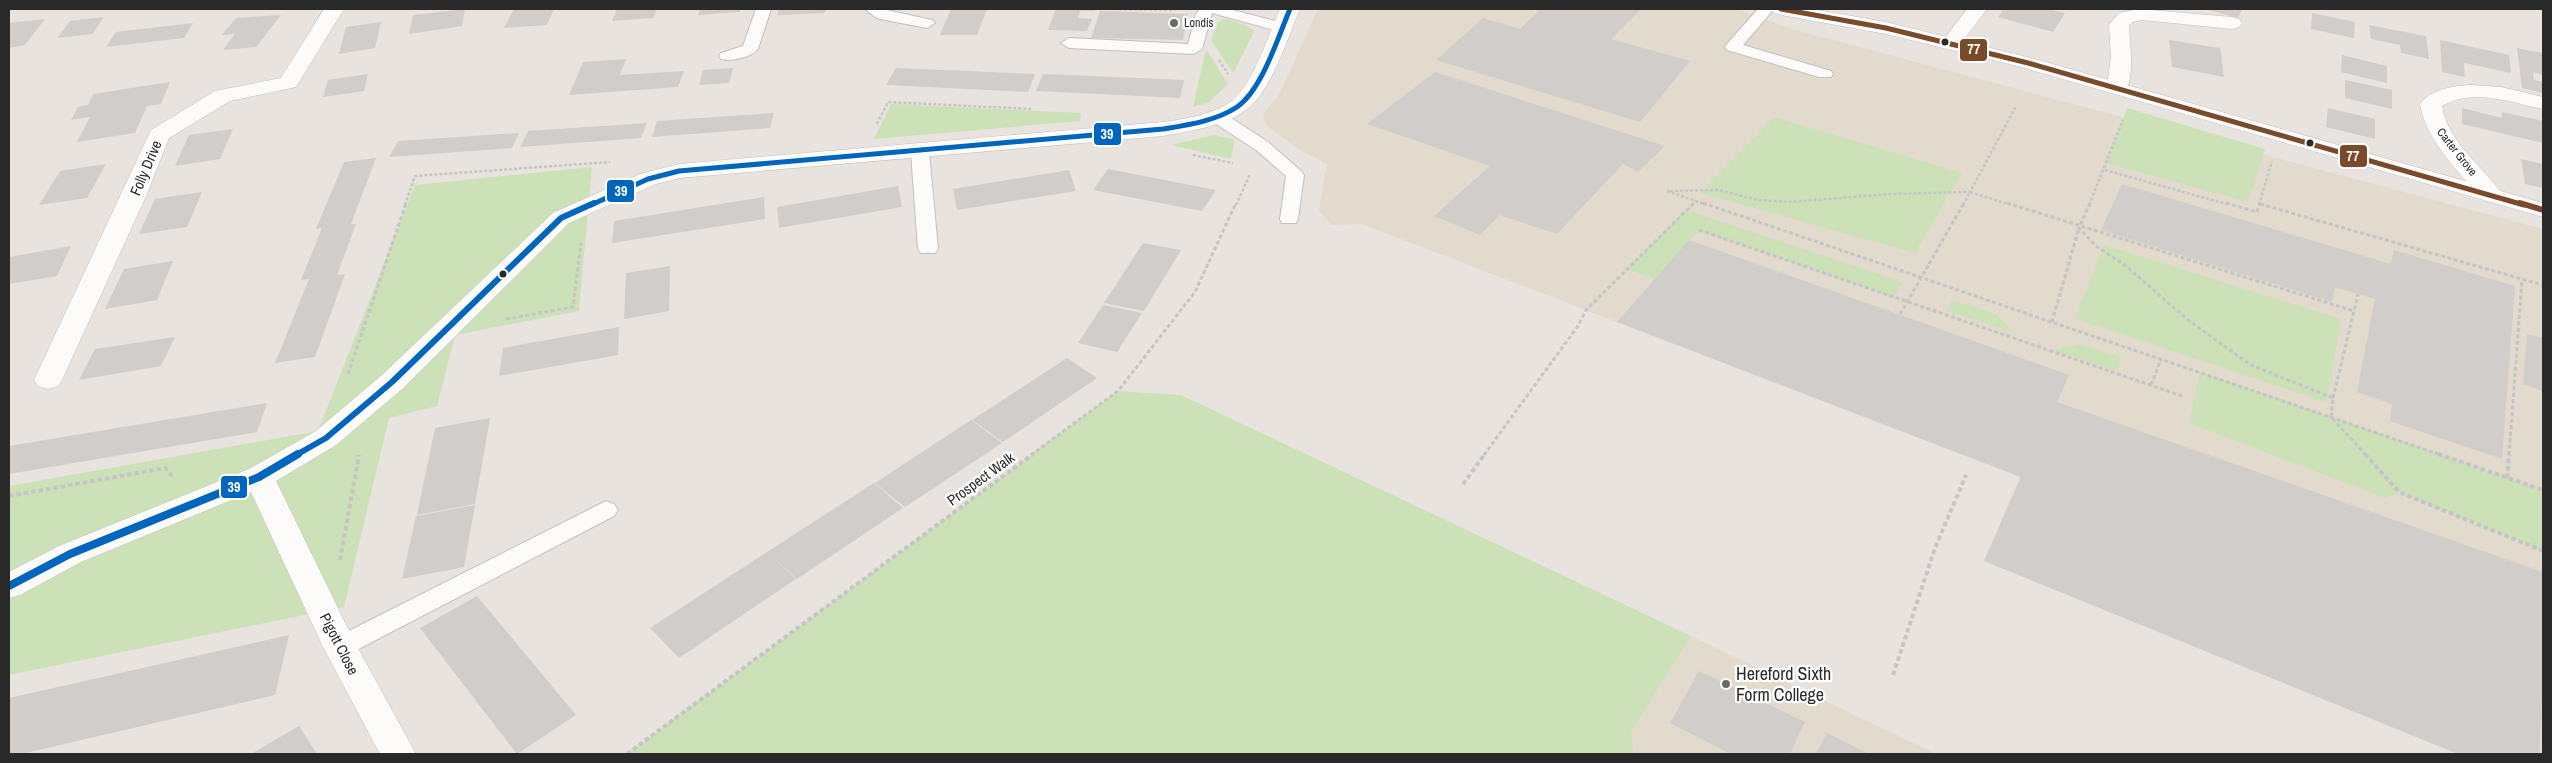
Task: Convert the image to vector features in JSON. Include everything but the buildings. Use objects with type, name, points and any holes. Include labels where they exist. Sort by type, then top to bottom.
[{"type":"street","name":"Folly Drive","points":[[48,380],[135,194],[159,135],[223,96],[289,83],[334,9]]},
{"type":"street","points":[[1781,9],[1951,43],[2125,90],[2543,210]]},
{"type":"street","points":[[1951,43],[1978,9]]},
{"type":"street","points":[[2125,90],[2118,25],[2126,18],[2142,14],[2232,24]]},
{"type":"street","points":[[9,586],[70,554],[259,477],[326,438],[392,382],[561,218],[585,207],[648,179],[706,168],[920,152],[1163,129],[1191,124],[1238,106],[1251,94],[1286,18]]},
{"type":"street","name":"Carter Grove","points":[[2491,195],[2439,130],[2430,114],[2430,104],[2440,96],[2464,92],[2489,92],[2543,103]]},
{"type":"street","name":"Pigott Close","points":[[259,477],[340,647],[398,754]]},
{"type":"lane","points":[[727,56],[750,49],[763,9]]},
{"type":"lane","points":[[873,9],[880,14],[928,23]]},
{"type":"lane","points":[[1766,9],[1733,47],[1824,74]]},
{"type":"lane","points":[[1069,43],[1194,49],[1208,11],[1286,18]]},
{"type":"lane","points":[[1216,116],[1262,146],[1295,175],[1289,219]]},
{"type":"lane","points":[[920,152],[928,249]]},
{"type":"lane","points":[[340,647],[606,510]]},
{"type":"path","points":[[1114,9],[1208,11]]},
{"type":"path","points":[[2052,322],[2079,228],[2105,170],[2125,90]]},
{"type":"path","points":[[1900,314],[1970,192],[2016,106]]},
{"type":"path","points":[[2105,170],[2257,212],[2280,135]]},
{"type":"path","name":"Prospect Walk","points":[[627,754],[1118,391],[1195,292],[1262,146]]},
{"type":"path","points":[[345,382],[415,176],[644,159],[648,179]]},
{"type":"path","points":[[2354,311],[2079,228],[1970,192],[1892,194],[1790,202],[1758,200],[1718,190],[1667,191],[2543,490]]},
{"type":"path","points":[[1463,484],[1578,326],[1586,310],[1696,201]]},
{"type":"path","points":[[2260,204],[2543,286]]},
{"type":"path","points":[[505,319],[574,307],[585,207]]},
{"type":"path","points":[[2079,228],[2096,246],[2126,266],[2188,320],[2252,365],[2333,398]]},
{"type":"path","points":[[1699,230],[2182,396]]},
{"type":"path","points":[[2507,478],[2522,280]]},
{"type":"path","points":[[2358,294],[2333,398],[2331,417],[2399,492],[2543,551]]},
{"type":"path","points":[[2151,385],[2161,359]]},
{"type":"path","points":[[339,565],[370,401]]},
{"type":"path","points":[[9,496],[165,468],[197,502]]},
{"type":"path","points":[[1893,675],[1934,548],[1966,475]]},
{"type":"shaded area","points":[[1318,9],[1739,10],[1792,29],[2543,229],[2543,754],[2458,754],[1984,561],[2020,477],[1362,224],[1331,225],[1319,210],[1327,164],[1298,149],[1271,129],[1266,124],[1263,114],[1278,97]]},
{"type":"shaded area","name":"Hereford Sixth Form College","points":[[1691,636],[1936,754],[1634,754],[1631,732]]},
{"type":"green space","points":[[1227,19],[1245,25],[1254,31],[1233,73],[1213,43],[1212,38],[1218,22]]},
{"type":"green space","points":[[1206,49],[1228,84],[1208,103],[1193,107]]},
{"type":"green space","points":[[891,104],[1081,113],[1080,121],[874,139]]},
{"type":"green space","points":[[2127,108],[2265,149],[2248,202],[2107,163]]},
{"type":"green space","points":[[1774,117],[1962,173],[1915,253],[1700,193]]},
{"type":"green space","points":[[1215,135],[1235,140],[1231,159],[1171,145]]},
{"type":"green space","points":[[592,167],[579,311],[455,335],[437,406],[389,418],[344,607],[9,675],[9,486],[318,431],[415,185]]},
{"type":"green space","points":[[1686,210],[1903,282],[1894,297],[1699,230],[1655,279],[1627,269]]},
{"type":"green space","points":[[2104,245],[2341,319],[2326,402],[2075,319]]},
{"type":"green space","points":[[1952,300],[1996,314],[2013,332],[1947,311]]},
{"type":"green space","points":[[2081,344],[2121,357],[2117,371],[2054,350]]},
{"type":"green space","points":[[2200,372],[2543,490],[2543,551],[2400,492],[2385,498],[2189,423]]},
{"type":"green space","points":[[1118,391],[1181,395],[1691,636],[1631,732],[1634,754],[627,754]]},
{"type":"transit line","name":"39","points":[[9,586],[70,554],[259,477],[326,438],[392,382],[561,218],[648,179],[679,171],[1163,129],[1201,121],[1228,112],[1245,100],[1260,77],[1290,9]]},
{"type":"transit line","name":"77","points":[[1781,9],[1886,28],[2028,63],[2543,210]]},
{"type":"place","name":"Londis","points":[[1174,23]]},
{"type":"place","name":"Hereford Sixth Form College","points":[[1726,684]]}]
